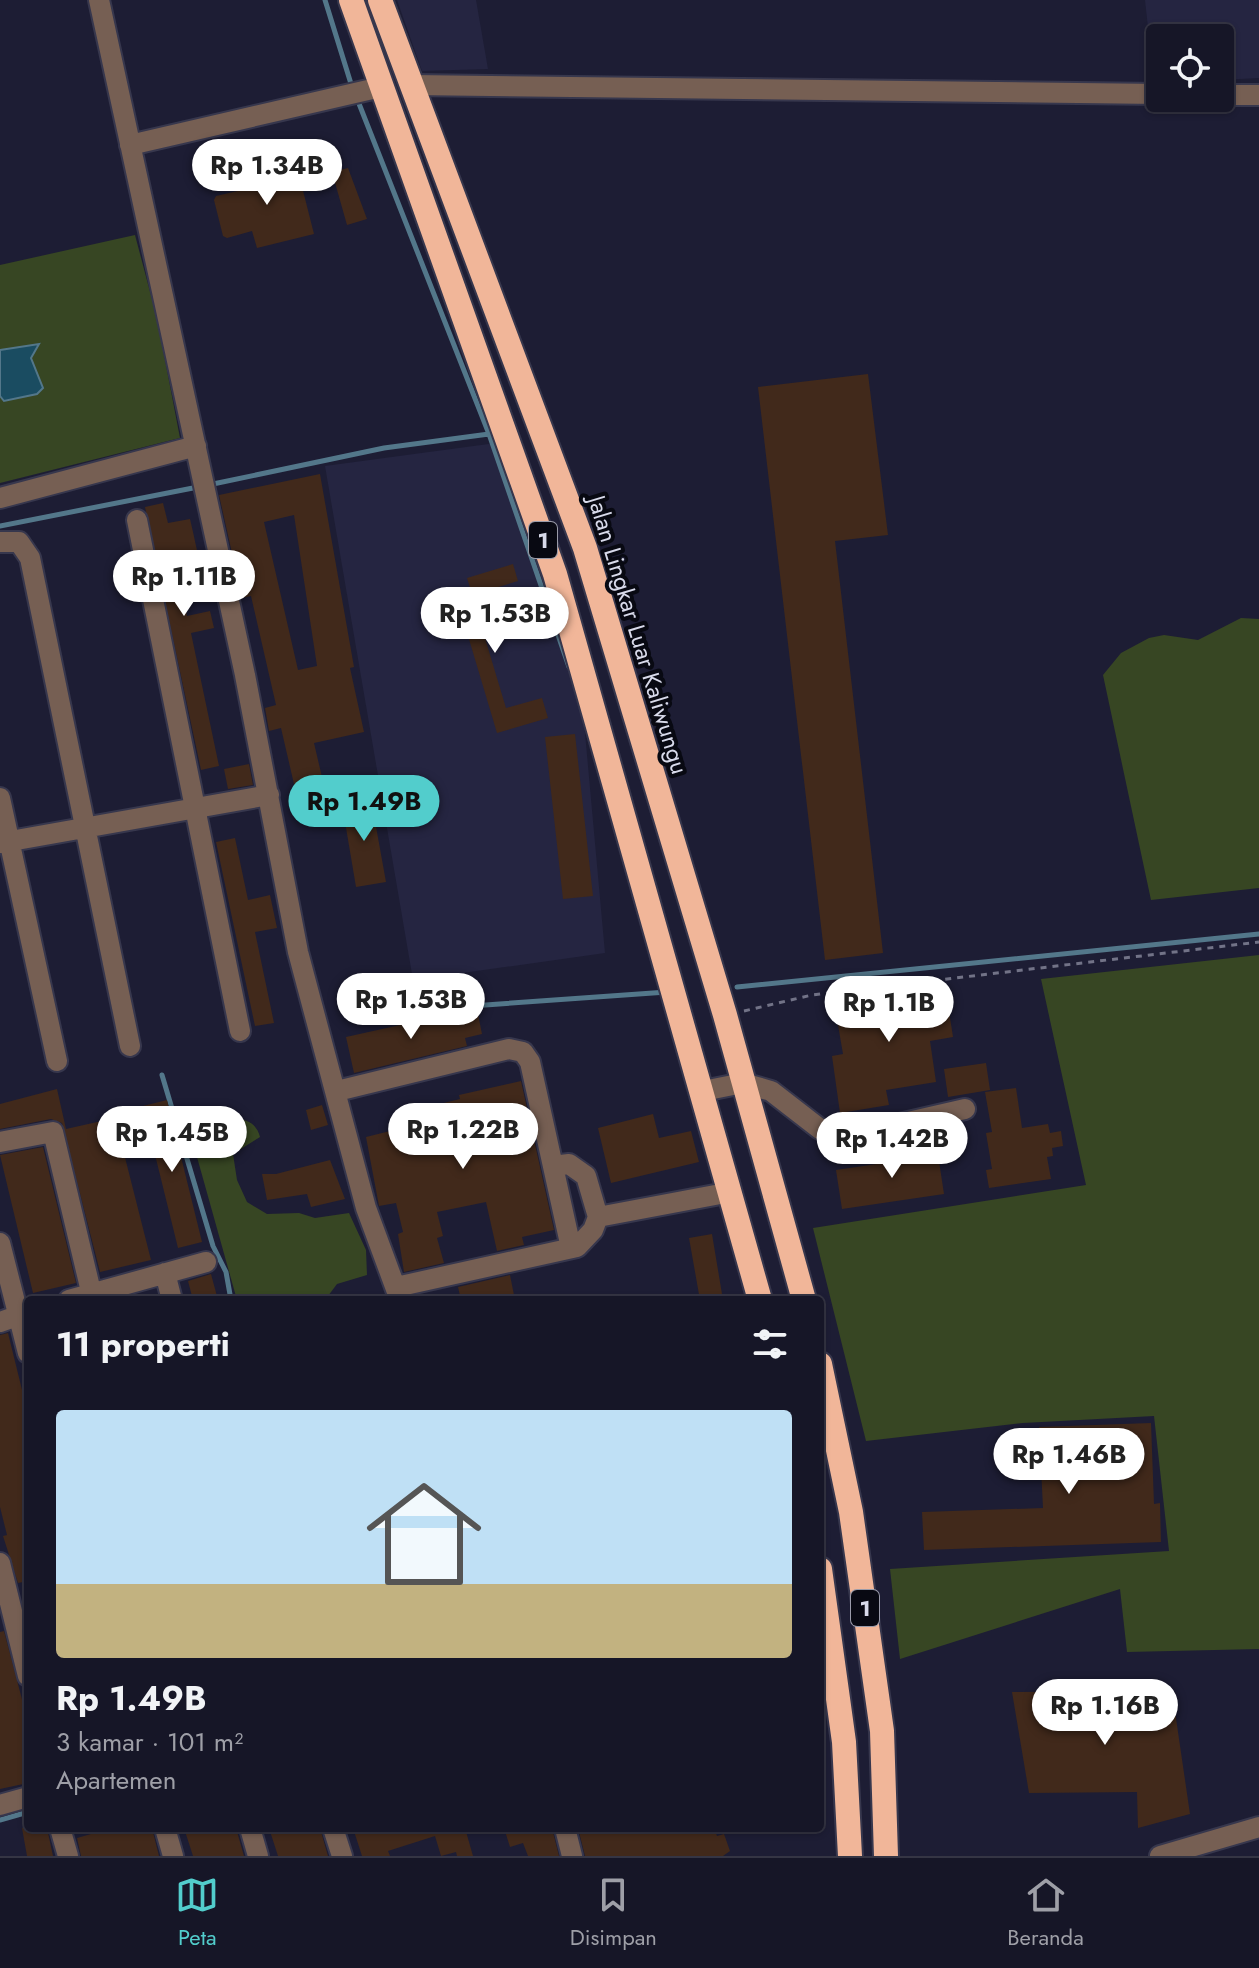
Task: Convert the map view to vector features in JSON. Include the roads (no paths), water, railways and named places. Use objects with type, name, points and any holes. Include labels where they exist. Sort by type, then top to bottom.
[{"type":"highway","name":"1","points":[[351,0],[363,92],[555,574],[759,1296]]},
{"type":"highway","name":"Jalan Lingkar Luar Kaliwungu","points":[[380,0],[585,548],[725,1015],[803,1296]]},
{"type":"highway","name":"1","points":[[824,1383],[851,1512],[882,1731],[886,1856]]},
{"type":"highway","name":"1","points":[[824,1598],[844,1742],[850,1856]]},
{"type":"street","points":[[99,0],[269,795],[298,952],[366,1208],[398,1293],[574,1248],[593,1230],[598,1217],[586,1176],[569,1164],[553,1166]]},
{"type":"street","points":[[412,85],[1146,94]]},
{"type":"street","points":[[130,145],[363,92]]},
{"type":"street","points":[[1234,95],[1259,95]]},
{"type":"street","points":[[0,498],[196,446]]},
{"type":"street","points":[[137,520],[240,1031]]},
{"type":"street","points":[[0,542],[19,542],[30,558],[83,831],[130,1046]]},
{"type":"street","points":[[5,842],[83,831],[269,795]]},
{"type":"street","points":[[0,798],[5,842],[57,1061]]},
{"type":"street","points":[[337,1091],[517,1049],[523,1052],[530,1062],[574,1248]]},
{"type":"street","points":[[703,1091],[743,1083],[771,1091],[820,1129],[843,1137],[965,1109]]},
{"type":"street","points":[[0,1142],[53,1132],[92,1296]]},
{"type":"street","points":[[598,1217],[731,1192]]},
{"type":"street","points":[[0,1243],[24,1341]]},
{"type":"street","points":[[95,1296],[206,1262]]},
{"type":"street","points":[[165,1273],[171,1296]]},
{"type":"street","points":[[0,1563],[24,1660]]},
{"type":"street","points":[[0,1805],[24,1798]]},
{"type":"street","points":[[1160,1856],[1259,1827]]},
{"type":"street","points":[[61,1832],[68,1856]]},
{"type":"street","points":[[166,1832],[173,1856]]},
{"type":"street","points":[[251,1832],[258,1856]]},
{"type":"street","points":[[334,1832],[342,1856]]},
{"type":"street","points":[[566,1832],[572,1856]]},
{"type":"water","points":[[39,344],[31,358],[43,388],[37,394],[4,401],[0,396],[0,350]]},
{"type":"waterway","points":[[325,0],[352,87]]},
{"type":"waterway","points":[[356,96],[489,434],[569,667]]},
{"type":"waterway","points":[[213,484],[384,448],[489,434]]},
{"type":"waterway","points":[[0,526],[193,488]]},
{"type":"waterway","points":[[737,987],[1259,934]]},
{"type":"waterway","points":[[457,1007],[667,992]]},
{"type":"waterway","points":[[162,1075],[213,1246],[226,1272],[230,1296]]},
{"type":"waterway","points":[[0,1820],[24,1813]]}]
